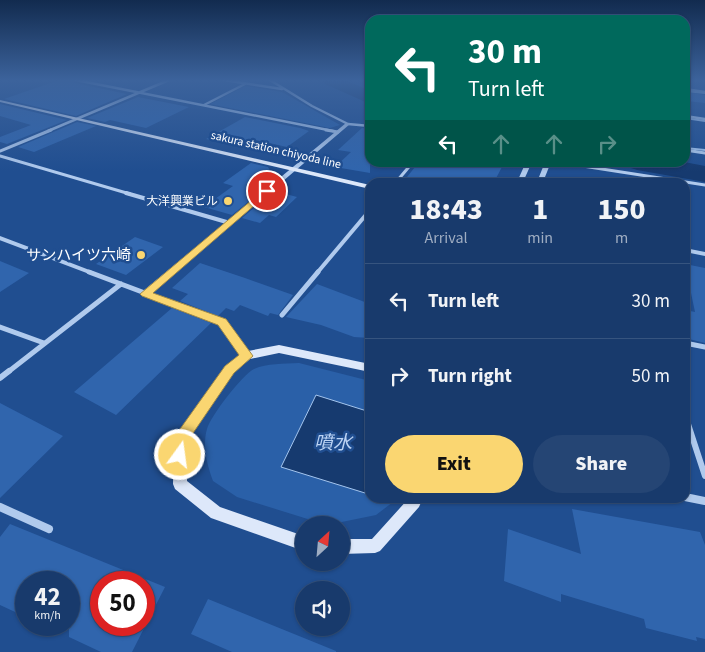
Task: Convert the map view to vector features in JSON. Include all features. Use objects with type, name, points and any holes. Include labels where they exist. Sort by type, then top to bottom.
[{"type":"main road","name":"sakura station chiyoda line","points":[[40,110],[365,186]]},
{"type":"main road","points":[[295,541],[216,513],[180,484],[180,440],[229,370],[247,356],[279,349],[365,367]]},
{"type":"main road","points":[[350,547],[375,546],[413,503]]},
{"type":"street","points":[[0,151],[97,110]]},
{"type":"street","points":[[226,110],[338,132]]},
{"type":"street","points":[[323,110],[348,124],[365,126]]},
{"type":"street","points":[[690,117],[705,119]]},
{"type":"street","points":[[146,294],[348,124]]},
{"type":"street","points":[[690,151],[705,153]]},
{"type":"street","points":[[0,156],[230,223]]},
{"type":"street","points":[[400,178],[409,167]]},
{"type":"street","points":[[585,167],[647,178]]},
{"type":"street","points":[[690,184],[705,185]]},
{"type":"street","points":[[282,315],[365,216]]},
{"type":"street","points":[[0,238],[222,322],[247,356]]},
{"type":"street","points":[[690,251],[705,254]]},
{"type":"street","points":[[0,378],[121,284]]},
{"type":"street","points":[[0,327],[44,343]]},
{"type":"street","points":[[690,345],[705,347]]},
{"type":"street","points":[[690,430],[705,476]]},
{"type":"street","points":[[690,498],[705,501]]},
{"type":"street","points":[[0,507],[49,529]]},
{"type":"shaded area","points":[[242,110],[314,110],[340,125],[330,128]]},
{"type":"shaded area","points":[[299,363],[365,380],[365,503],[392,503],[376,515],[350,520],[350,516],[298,516],[237,497],[213,481],[206,455],[205,442],[209,423],[242,379],[259,367]]},
{"type":"water","name":"噴水","points":[[316,395],[365,410],[365,493],[281,467]]},
{"type":"building","points":[[0,110],[27,110],[67,120],[7,144],[0,142],[0,137],[31,125],[0,116]]},
{"type":"building","points":[[52,110],[89,110],[76,116]]},
{"type":"building","points":[[105,110],[182,110],[146,128],[110,120],[105,122],[87,118]]},
{"type":"building","points":[[245,117],[309,131],[287,147],[252,139],[259,151],[206,139]]},
{"type":"building","points":[[77,122],[96,126],[34,152],[18,147]]},
{"type":"building","points":[[362,128],[365,128],[365,167],[370,167],[370,173],[335,167],[351,152],[338,150]]},
{"type":"building","points":[[251,163],[268,167],[275,180],[232,215],[204,207],[233,186],[223,183]]},
{"type":"building","points":[[415,167],[502,167],[496,178],[406,178]]},
{"type":"building","points":[[279,187],[282,193],[297,197],[276,217],[269,215],[260,223],[242,218]]},
{"type":"building","name":"サンハイツ六崎","points":[[135,237],[163,247],[126,275],[96,264]]},
{"type":"building","points":[[0,261],[29,273],[0,292]]},
{"type":"building","points":[[200,263],[293,295],[278,315],[270,313],[268,316],[240,305],[234,311],[226,308],[218,316],[180,301],[188,294],[172,288]]},
{"type":"building","points":[[690,265],[705,268],[705,343],[690,339],[690,311],[695,312],[690,288]]},
{"type":"building","points":[[317,284],[365,302],[365,338],[354,337],[321,325],[286,317]]},
{"type":"building","points":[[172,308],[211,323],[116,415],[74,392]]},
{"type":"building","points":[[0,403],[63,436],[0,498]]},
{"type":"building","points":[[572,509],[700,532],[705,545],[705,639],[696,637],[697,641],[646,628],[644,619],[561,594],[561,602],[504,581],[508,529],[581,554]]},
{"type":"building","points":[[10,524],[126,571],[90,571],[90,636],[140,636],[132,652],[101,652],[69,637],[80,636],[80,571],[15,571],[15,612],[0,605],[0,537]]},
{"type":"building","points":[[155,583],[165,587],[155,607]]},
{"type":"building","points":[[208,599],[336,652],[232,652],[191,634]]},
{"type":"waterway","points":[[690,119],[705,121]]},
{"type":"waterway","points":[[690,148],[705,150]]},
{"type":"waterway","points":[[665,167],[705,174]]},
{"type":"place","name":"大洋興業ビル","points":[[228,201]]},
{"type":"place","name":"サンハイツ六崎","points":[[141,255]]},
{"type":"route","points":[[180,455],[180,440],[229,370],[247,356],[222,322],[146,294],[267,191]]}]
